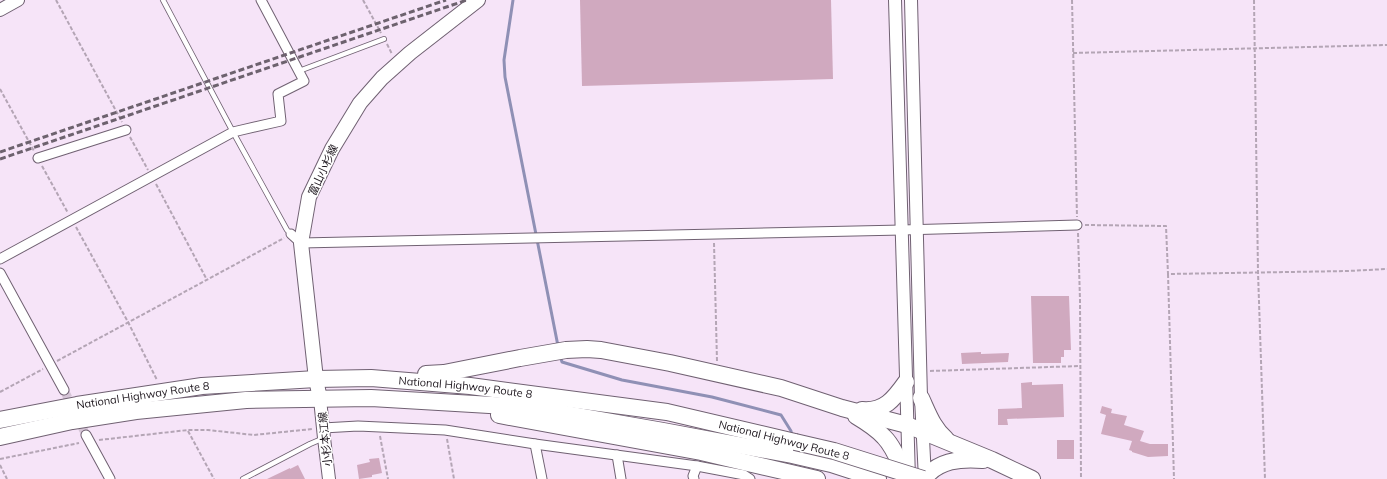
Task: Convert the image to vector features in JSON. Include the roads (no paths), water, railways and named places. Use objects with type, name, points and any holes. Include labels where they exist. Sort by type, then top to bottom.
[{"type":"highway","points":[[371,378],[444,373],[566,350],[601,350],[655,360],[782,388],[842,408],[907,424],[992,460],[1032,479]]},
{"type":"highway","name":"National Highway Route 8","points":[[0,420],[77,404],[202,386],[316,379],[371,378],[470,386],[667,412],[793,448],[831,464],[878,479]]},
{"type":"highway","points":[[842,408],[871,410],[883,406],[896,397],[906,382]]},
{"type":"highway","name":"National Highway Route 8","points":[[0,437],[72,421],[136,411],[246,400],[371,398],[525,407],[663,431],[793,448],[834,451],[919,479]]},
{"type":"highway","points":[[921,398],[936,428],[952,443]]},
{"type":"highway","points":[[416,401],[701,452],[816,479]]},
{"type":"highway","points":[[842,408],[873,427],[885,438],[897,458],[919,479],[950,461],[966,458],[992,460]]},
{"type":"main road","name":"富山小杉線","points":[[320,399],[296,239],[309,197],[332,149],[360,103],[382,78],[410,52],[473,2]]},
{"type":"street","points":[[0,10],[18,0]]},
{"type":"street","points":[[0,259],[233,132],[281,121],[278,94],[304,81],[261,0]]},
{"type":"street","points":[[895,0],[907,424],[919,479]]},
{"type":"street","points":[[910,0],[923,431],[919,479]]},
{"type":"street","points":[[38,158],[126,130]]},
{"type":"street","points":[[296,239],[712,234],[1078,225]]},
{"type":"street","points":[[0,273],[64,390]]},
{"type":"street","name":"小杉本江線","points":[[320,399],[329,479]]},
{"type":"street","points":[[323,433],[358,426],[445,430],[697,466],[744,475],[750,479]]},
{"type":"street","points":[[88,438],[110,479]]},
{"type":"street","points":[[535,444],[542,479]]},
{"type":"street","points":[[617,455],[621,479]]},
{"type":"street","points":[[694,479],[693,476],[697,466]]},
{"type":"lane","points":[[163,0],[286,230],[296,239]]},
{"type":"lane","points":[[299,71],[384,39]]},
{"type":"lane","points":[[243,479],[310,444],[323,433]]},
{"type":"waterway","points":[[513,0],[504,60],[505,77],[558,346]]},
{"type":"waterway","points":[[560,356],[562,362],[622,380],[712,397],[781,415],[791,431],[792,436]]},
{"type":"tunnel","points":[[64,390],[86,435]]},
{"type":"railway","points":[[0,152],[446,0]]},
{"type":"railway","points":[[0,159],[467,0]]}]
